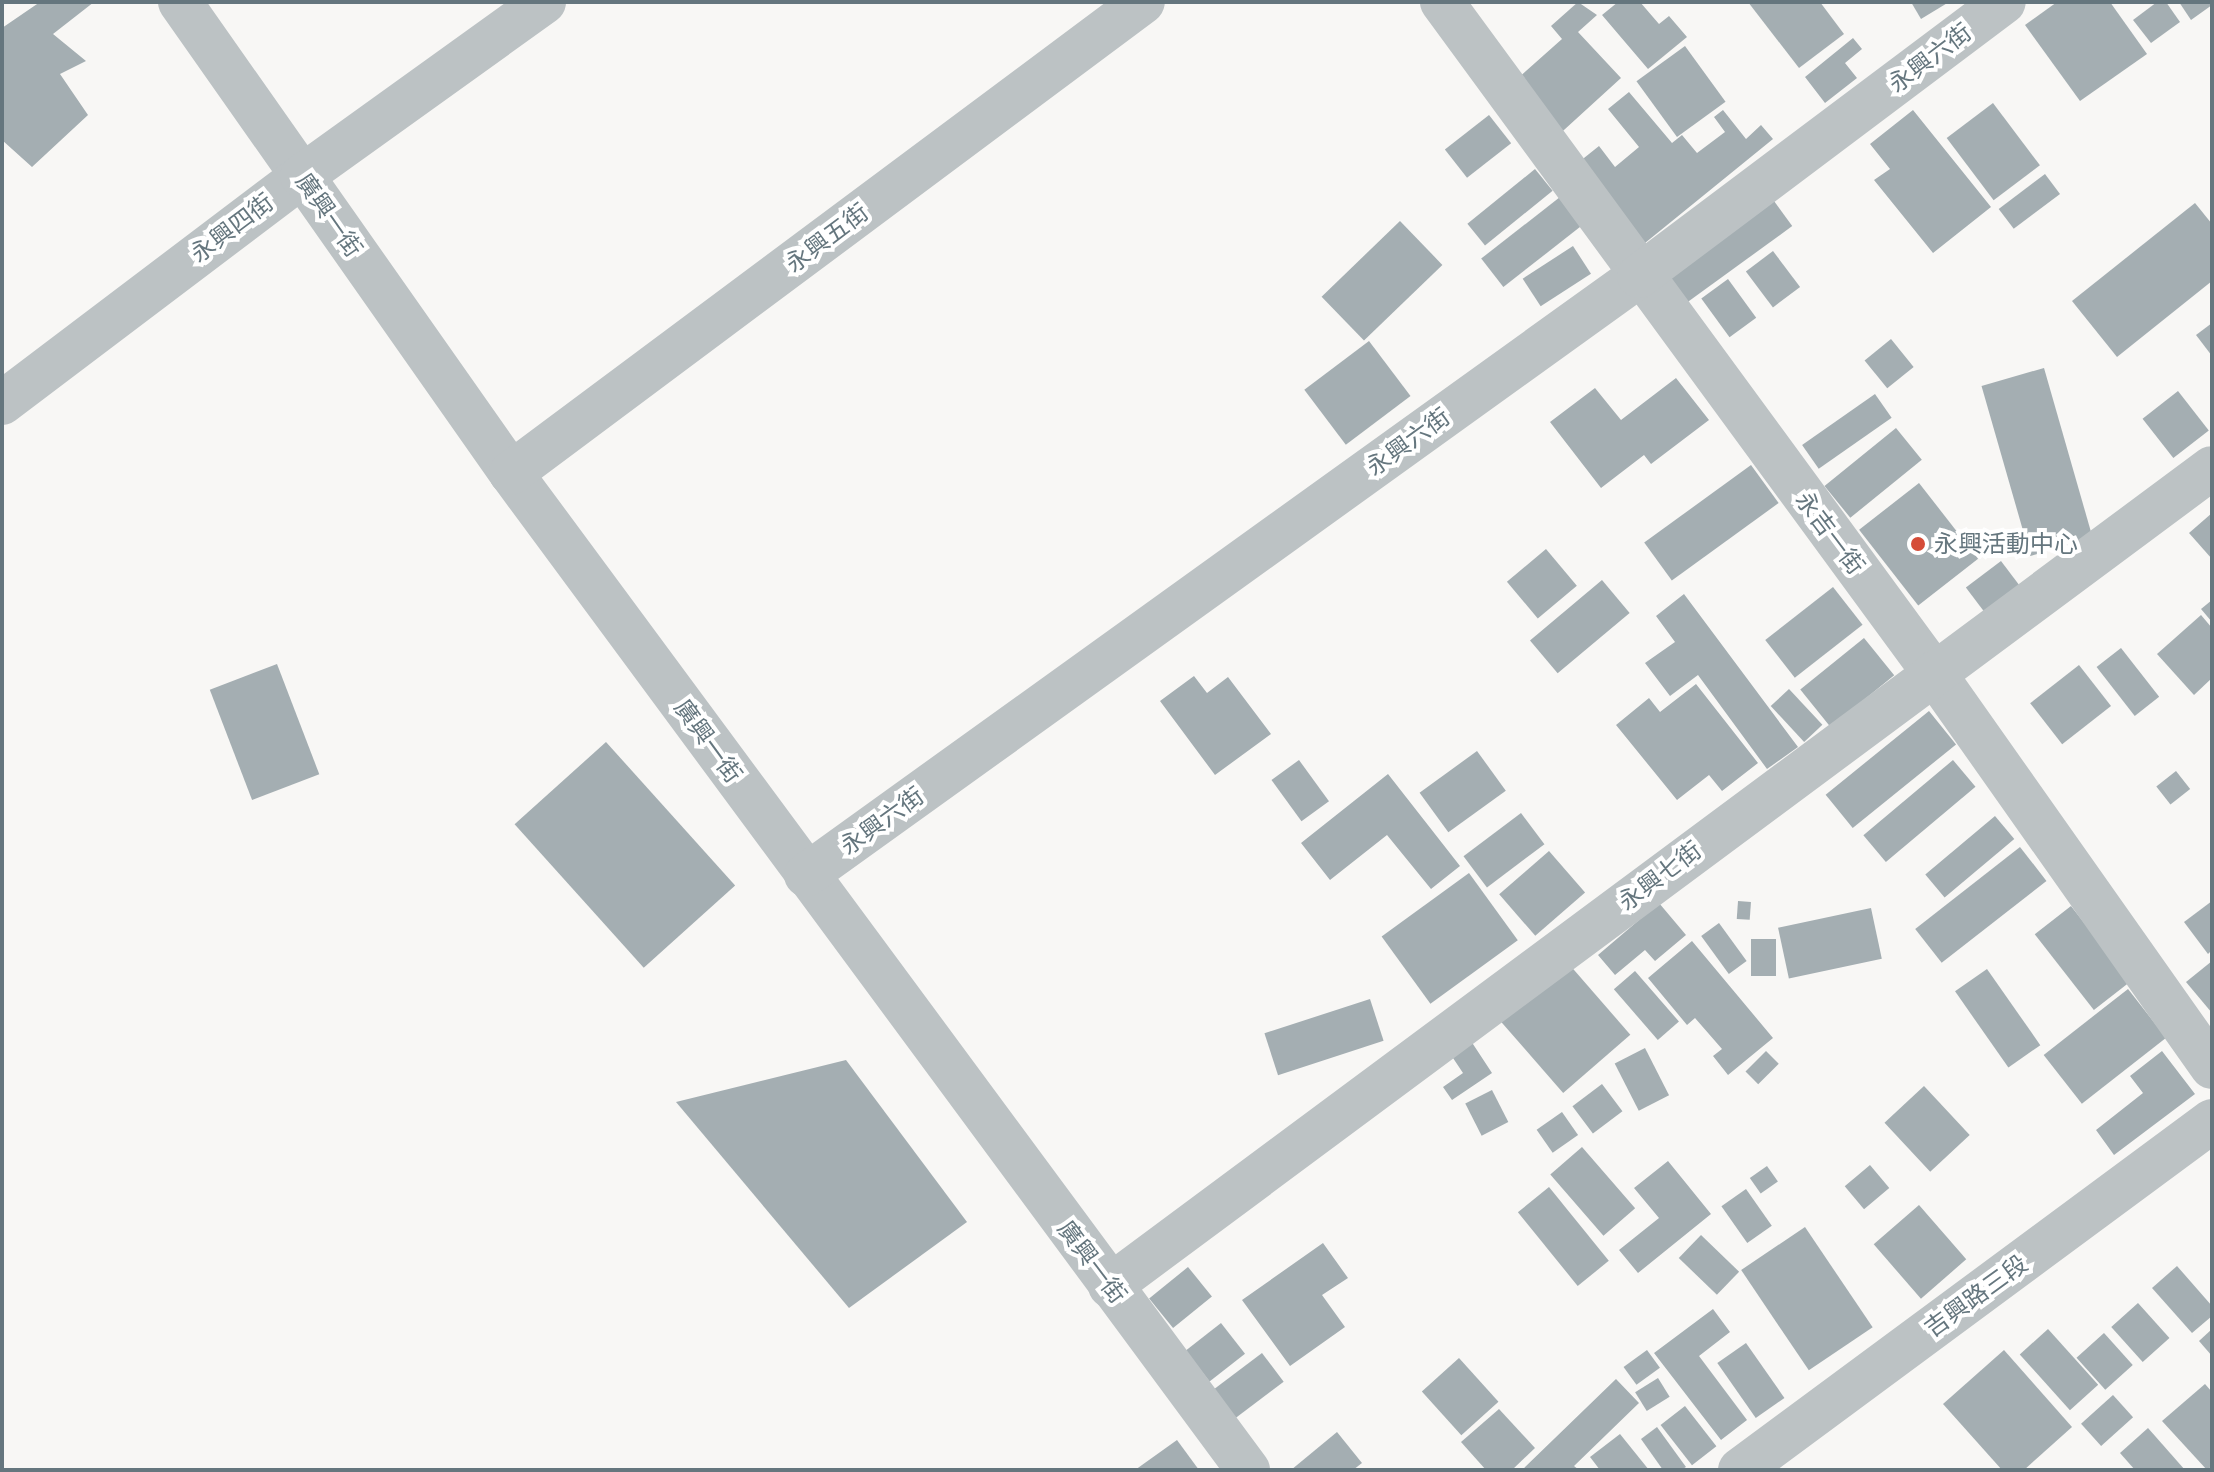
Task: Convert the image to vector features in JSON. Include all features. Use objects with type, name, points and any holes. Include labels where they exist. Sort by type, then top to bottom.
[{"type":"street","name":"廣興一街","points":[[180,2],[511,473],[1248,1470]]},
{"type":"street","name":"永興四街","points":[[2,403],[302,176],[544,2]]},
{"type":"street","name":"永興五街","points":[[511,473],[1143,2]]},
{"type":"street","name":"永吉一街","points":[[1442,2],[1639,276],[1934,673],[2212,1067]]},
{"type":"street","name":"永興六街","points":[[806,875],[1639,276],[2004,2]]},
{"type":"street","name":"永興七街","points":[[1110,1286],[2212,468]]},
{"type":"street","name":"吉興路三段","points":[[1740,1470],[2212,1121]]},
{"type":"building","points":[[40,2],[94,2],[53,34],[86,61],[60,74],[88,115],[32,167],[2,140],[2,28]]},
{"type":"building","points":[[1578,2],[1597,15],[1578,32],[1621,78],[1553,140],[1516,80],[1562,39],[1551,26]]},
{"type":"building","points":[[1618,2],[1640,2],[1659,24],[1669,16],[1687,37],[1648,69],[1602,15]]},
{"type":"building","points":[[1748,2],[1820,2],[1844,34],[1799,68]]},
{"type":"building","points":[[1911,2],[1949,2],[1921,19]]},
{"type":"building","points":[[2057,2],[2110,2],[2147,54],[2080,101],[2025,25]]},
{"type":"building","points":[[2157,2],[2166,2],[2180,22],[2151,43],[2133,20]]},
{"type":"building","points":[[2179,2],[2212,2],[2212,5],[2191,20]]},
{"type":"building","points":[[1853,38],[1862,49],[1845,63],[1857,78],[1825,103],[1805,77]]},
{"type":"building","points":[[1685,46],[1726,102],[1677,137],[1636,81]]},
{"type":"building","points":[[1629,92],[1672,143],[1682,135],[1697,153],[1725,132],[1714,117],[1723,110],[1746,139],[1761,125],[1773,139],[1645,243],[1579,162],[1599,146],[1615,167],[1639,147],[1608,109]]},
{"type":"building","points":[[1993,103],[2040,165],[1994,200],[1947,138]]},
{"type":"building","points":[[1913,110],[1991,207],[1933,253],[1874,180],[1890,169],[1870,144]]},
{"type":"building","points":[[1489,115],[1511,143],[1467,178],[1445,149]]},
{"type":"building","points":[[1535,169],[1553,191],[1485,246],[1467,224]]},
{"type":"building","points":[[2045,174],[2060,194],[2014,229],[1999,209]]},
{"type":"building","points":[[1560,197],[1582,225],[1503,287],[1481,259]]},
{"type":"building","points":[[1774,201],[1792,226],[1680,308],[1662,283]]},
{"type":"building","points":[[2195,203],[2212,224],[2212,281],[2117,357],[2072,301]]},
{"type":"building","points":[[1400,221],[1442,265],[1364,341],[1322,297]]},
{"type":"building","points":[[1573,246],[1591,274],[1541,306],[1523,279]]},
{"type":"building","points":[[1773,251],[1800,287],[1773,307],[1746,271]]},
{"type":"building","points":[[1728,279],[1756,318],[1730,337],[1701,298]]},
{"type":"building","points":[[2212,323],[2212,356],[2196,335]]},
{"type":"building","points":[[1891,339],[1914,367],[1887,388],[1865,360]]},
{"type":"building","points":[[1369,341],[1411,396],[1346,445],[1304,390]]},
{"type":"building","points":[[2044,368],[2093,538],[2030,556],[1982,386]]},
{"type":"building","points":[[1676,378],[1709,420],[1651,464],[1644,455],[1601,488],[1550,422],[1595,388],[1621,420]]},
{"type":"building","points":[[2178,391],[2209,430],[2173,458],[2143,419]]},
{"type":"building","points":[[1875,394],[1892,418],[1819,469],[1802,445]]},
{"type":"building","points":[[1896,428],[1922,460],[1850,518],[1825,486]]},
{"type":"building","points":[[1751,465],[1779,503],[1672,581],[1644,543]]},
{"type":"building","name":"永興活動中心","points":[[1919,483],[1978,559],[1918,605],[1859,530]]},
{"type":"building","points":[[2212,513],[2212,559],[2189,533]]},
{"type":"building","points":[[1546,549],[1577,586],[1538,619],[1507,582]]},
{"type":"building","points":[[2001,561],[2024,591],[1989,618],[1966,587]]},
{"type":"building","points":[[1602,580],[1630,613],[1558,673],[1530,640]]},
{"type":"building","points":[[1833,587],[1863,625],[1795,678],[1765,640]]},
{"type":"building","points":[[1684,594],[1798,747],[1767,769],[1698,675],[1670,696],[1645,663],[1675,642],[1656,616]]},
{"type":"building","points":[[2212,600],[2212,622],[2201,609]]},
{"type":"building","points":[[2201,615],[2212,628],[2212,678],[2194,695],[2157,654]]},
{"type":"building","points":[[1864,638],[1894,675],[1830,727],[1800,690]]},
{"type":"building","points":[[2121,648],[2159,697],[2135,716],[2097,667]]},
{"type":"building","points":[[277,664],[319,774],[252,800],[210,690]]},
{"type":"building","points":[[2079,665],[2111,706],[2062,744],[2030,703]]},
{"type":"building","points":[[1194,676],[1207,693],[1228,677],[1271,734],[1215,775],[1160,701]]},
{"type":"building","points":[[1696,684],[1758,763],[1722,791],[1709,775],[1677,800],[1616,725],[1649,698],[1660,712]]},
{"type":"building","points":[[1789,689],[1822,725],[1804,742],[1771,706]]},
{"type":"building","points":[[1929,711],[1956,744],[1853,828],[1826,795]]},
{"type":"building","points":[[606,742],[735,885],[644,968],[515,824]]},
{"type":"building","points":[[1477,751],[1506,791],[1448,832],[1420,793]]},
{"type":"building","points":[[1299,760],[1329,801],[1301,821],[1271,780]]},
{"type":"building","points":[[1953,760],[1975,787],[1886,862],[1863,835]]},
{"type":"building","points":[[2176,771],[2190,789],[2170,805],[2156,786]]},
{"type":"building","points":[[1388,774],[1460,866],[1431,889],[1387,835],[1330,880],[1301,843]]},
{"type":"building","points":[[1521,813],[1544,844],[1487,887],[1463,856]]},
{"type":"building","points":[[1995,816],[2014,839],[1945,897],[1925,874]]},
{"type":"building","points":[[2020,847],[2046,881],[1942,963],[1915,929]]},
{"type":"building","points":[[1549,851],[1585,893],[1535,936],[1499,894]]},
{"type":"building","points":[[1469,873],[1518,940],[1430,1004],[1382,936]]},
{"type":"building","points":[[1738,901],[1751,902],[1750,920],[1737,919]]},
{"type":"building","points":[[2212,901],[2212,950],[2208,954],[2184,922]]},
{"type":"building","points":[[1659,903],[1686,935],[1655,961],[1645,950],[1615,975],[1598,955]]},
{"type":"building","points":[[2071,906],[2130,982],[2094,1010],[2035,934]]},
{"type":"building","points":[[1871,908],[1882,959],[1789,979],[1778,928]]},
{"type":"building","points":[[1719,923],[1747,961],[1729,974],[1701,936]]},
{"type":"building","points":[[1751,939],[1776,939],[1776,976],[1751,976]]},
{"type":"building","points":[[1692,941],[1773,1038],[1728,1075],[1713,1056],[1722,1049],[1695,1018],[1687,1025],[1648,978]]},
{"type":"building","points":[[2212,961],[2212,1013],[2186,982]]},
{"type":"building","points":[[1568,963],[1630,1035],[1563,1093],[1501,1021]]},
{"type":"building","points":[[1987,969],[2040,1045],[2008,1068],[1955,991]]},
{"type":"building","points":[[1635,971],[1679,1022],[1658,1040],[1614,989]]},
{"type":"building","points":[[2128,989],[2166,1038],[2082,1104],[2044,1055]]},
{"type":"building","points":[[1370,999],[1384,1041],[1278,1075],[1264,1033]]},
{"type":"building","points":[[1469,1038],[1492,1073],[1452,1100],[1443,1087],[1463,1073],[1449,1052]]},
{"type":"building","points":[[1645,1048],[1669,1095],[1639,1111],[1615,1063]]},
{"type":"building","points":[[1766,1051],[1779,1064],[1758,1084],[1745,1072]]},
{"type":"building","points":[[2162,1051],[2195,1094],[2114,1155],[2096,1130],[2143,1093],[2130,1076]]},
{"type":"building","points":[[846,1060],[967,1222],[849,1308],[676,1102]]},
{"type":"building","points":[[1602,1084],[1622,1111],[1593,1133],[1572,1106]]},
{"type":"building","points":[[1924,1086],[1970,1135],[1930,1172],[1885,1123]]},
{"type":"building","points":[[1492,1090],[1508,1122],[1482,1136],[1465,1104]]},
{"type":"building","points":[[1562,1112],[1578,1135],[1553,1153],[1537,1130]]},
{"type":"building","points":[[1582,1147],[1635,1208],[1603,1236],[1550,1175]]},
{"type":"building","points":[[1668,1161],[1711,1214],[1638,1273],[1619,1250],[1659,1218],[1634,1188]]},
{"type":"building","points":[[1870,1165],[1889,1188],[1864,1209],[1845,1186]]},
{"type":"building","points":[[1767,1166],[1778,1182],[1761,1194],[1750,1178]]},
{"type":"building","points":[[1549,1187],[1609,1261],[1578,1286],[1518,1212]]},
{"type":"building","points":[[1746,1189],[1772,1226],[1747,1243],[1721,1206]]},
{"type":"building","points":[[1919,1205],[1966,1259],[1921,1299],[1874,1244]]},
{"type":"building","points":[[1805,1227],[1873,1327],[1809,1370],[1741,1270]]},
{"type":"building","points":[[1701,1235],[1739,1272],[1717,1295],[1679,1258]]},
{"type":"building","points":[[1323,1243],[1348,1278],[1322,1295],[1345,1327],[1290,1366],[1242,1300]]},
{"type":"building","points":[[2177,1266],[2212,1306],[2212,1316],[2192,1333],[2152,1288]]},
{"type":"building","points":[[1188,1267],[1212,1297],[1173,1328],[1149,1298]]},
{"type":"building","points":[[2138,1303],[2169,1338],[2143,1362],[2111,1327]]},
{"type":"building","points":[[1713,1309],[1730,1332],[1699,1356],[1747,1420],[1721,1440],[1654,1353]]},
{"type":"building","points":[[1221,1323],[1245,1354],[1210,1381],[1186,1351]]},
{"type":"building","points":[[2048,1329],[2098,1385],[2070,1410],[2020,1354]]},
{"type":"building","points":[[2212,1329],[2212,1356],[2199,1341]]},
{"type":"building","points":[[2104,1333],[2133,1365],[2105,1390],[2077,1358]]},
{"type":"building","points":[[1746,1343],[1784,1398],[1756,1418],[1717,1363]]},
{"type":"building","points":[[1647,1350],[1660,1368],[1636,1385],[1624,1367]]},
{"type":"building","points":[[2004,1350],[2072,1427],[2024,1470],[2002,1470],[1943,1404]]},
{"type":"building","points":[[1262,1353],[1284,1382],[1231,1421],[1209,1393]]},
{"type":"building","points":[[1459,1358],[1498,1402],[1461,1435],[1422,1391]]},
{"type":"building","points":[[1658,1378],[1670,1397],[1647,1411],[1635,1392]]},
{"type":"building","points":[[1616,1379],[1639,1403],[1574,1466],[1579,1470],[1522,1470]]},
{"type":"building","points":[[2205,1384],[2212,1392],[2212,1466],[2207,1470],[2162,1421]]},
{"type":"building","points":[[2113,1395],[2133,1417],[2101,1446],[2081,1424]]},
{"type":"building","points":[[1685,1406],[1716,1446],[1692,1465],[1661,1425]]},
{"type":"building","points":[[1499,1409],[1535,1448],[1512,1470],[1486,1470],[1461,1442]]},
{"type":"building","points":[[1657,1427],[1686,1467],[1663,1470],[1641,1439]]},
{"type":"building","points":[[2148,1428],[2185,1470],[2135,1470],[2120,1453]]},
{"type":"building","points":[[1337,1432],[1362,1463],[1353,1470],[1291,1470]]},
{"type":"building","points":[[1620,1434],[1649,1470],[1600,1470],[1590,1457]]},
{"type":"building","points":[[1177,1440],[1199,1470],[1135,1470]]},
{"type":"place","name":"永興活動中心","points":[[1918,544]]}]
